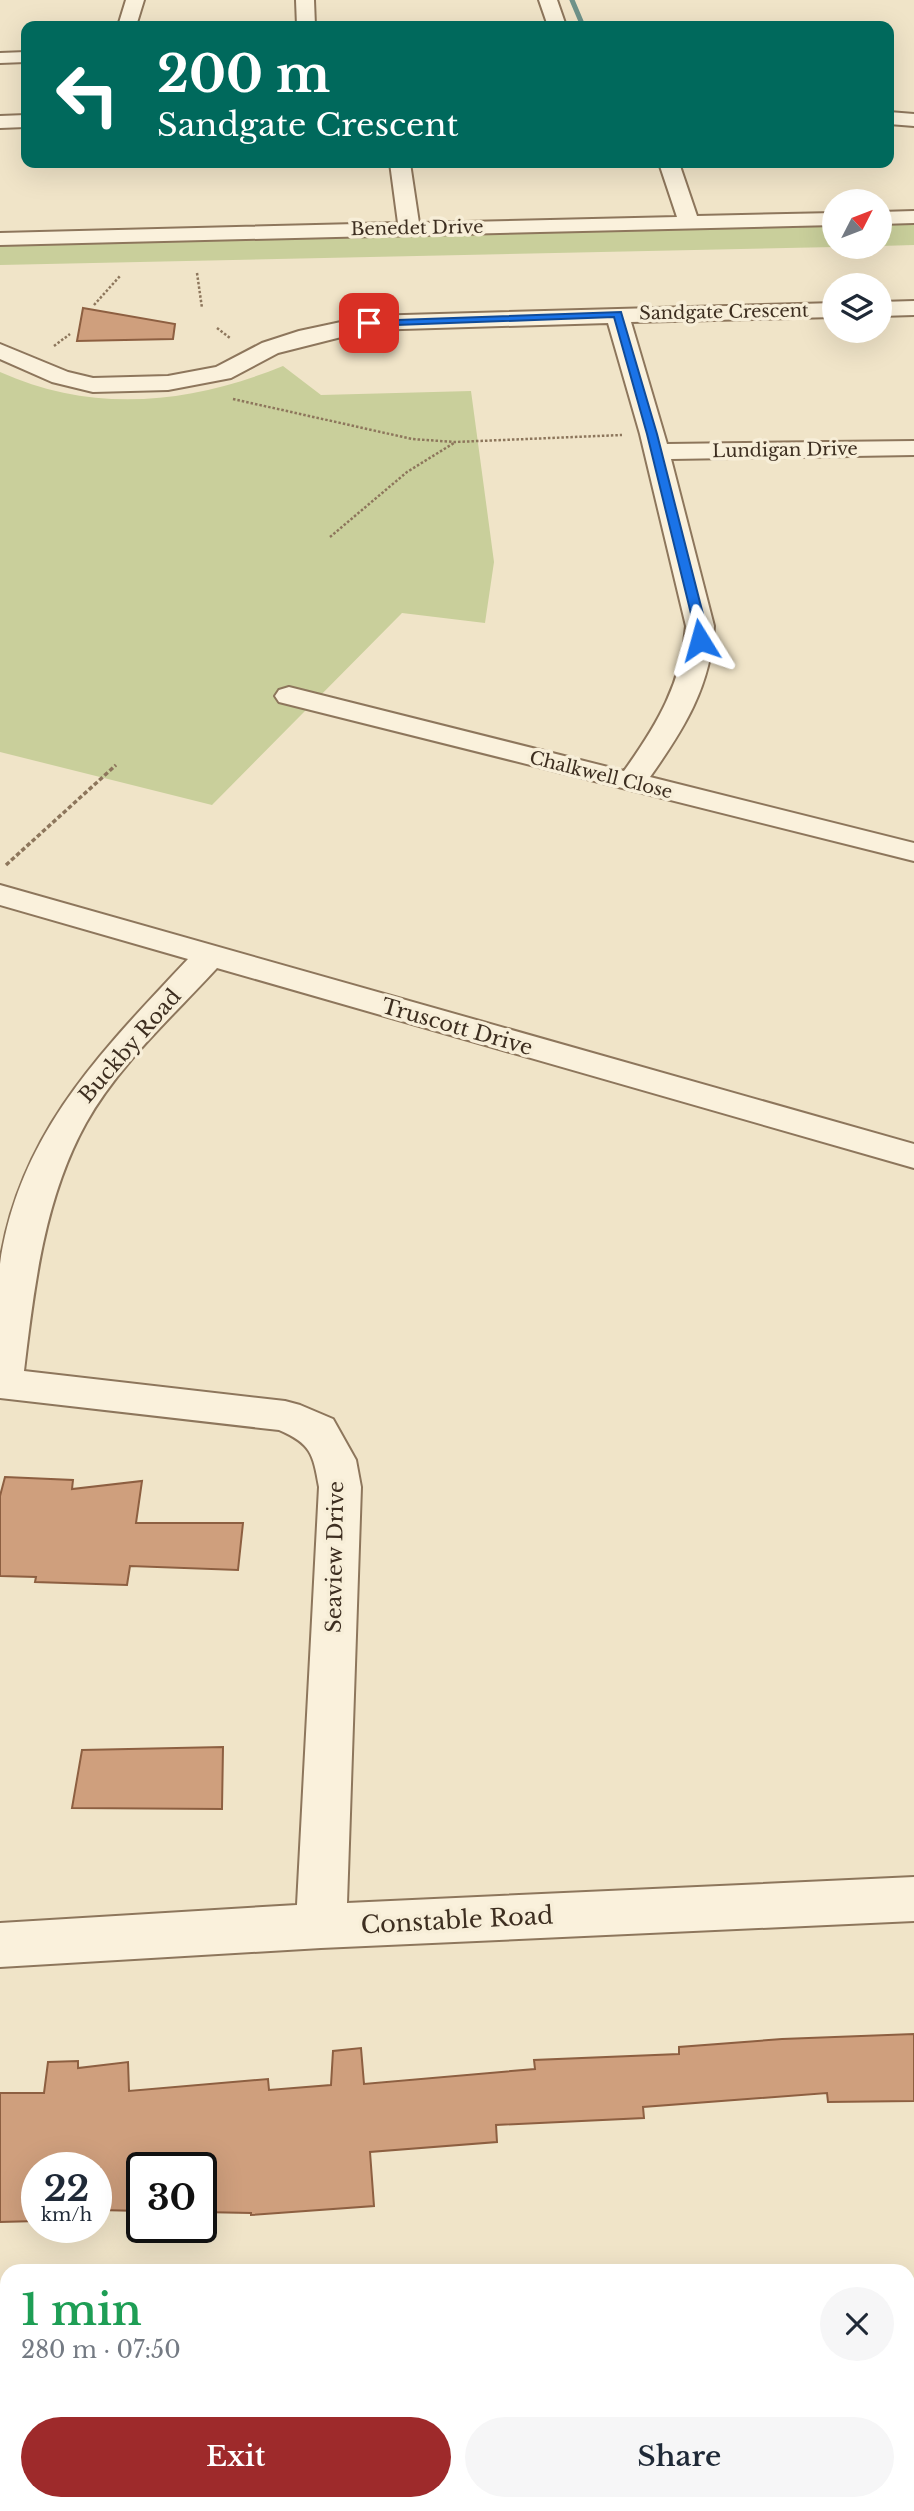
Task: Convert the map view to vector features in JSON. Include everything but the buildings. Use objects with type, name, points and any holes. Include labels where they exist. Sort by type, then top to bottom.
[{"type":"street","points":[[129,21],[135,0]]},
{"type":"street","points":[[305,0],[306,21]]},
{"type":"street","points":[[548,0],[555,21]]},
{"type":"street","points":[[0,58],[21,57]]},
{"type":"street","points":[[894,118],[914,120]]},
{"type":"street","points":[[0,122],[21,121]]},
{"type":"street","points":[[401,168],[409,228]]},
{"type":"street","points":[[671,168],[689,222]]},
{"type":"street","points":[[892,218],[914,217]]},
{"type":"street","name":"Benedet Drive","points":[[0,239],[822,219]]},
{"type":"street","points":[[892,309],[914,308]]},
{"type":"street","name":"Sandgate Crescent","points":[[0,351],[60,377],[93,385],[127,386],[223,373],[285,343],[369,323],[822,310]]},
{"type":"street","points":[[617,314],[654,443],[700,626],[700,655],[694,678],[679,713],[631,783]]},
{"type":"street","name":"Lundigan Drive","points":[[654,443],[914,447]]},
{"type":"street","name":"Chalkwell Close","points":[[289,696],[914,852]]},
{"type":"street","name":"Truscott Drive","points":[[0,895],[208,957],[914,1156]]},
{"type":"street","name":"Buckby Road","points":[[1,1383],[19,1253],[41,1179],[70,1117],[90,1087],[208,957]]},
{"type":"street","name":"Seaview Drive","points":[[1,1383],[285,1416],[318,1430],[324,1440],[335,1460],[340,1487],[321,1926]]},
{"type":"street","name":"Constable Road","points":[[0,1945],[321,1926],[914,1899]]},
{"type":"path","points":[[197,273],[202,308]]},
{"type":"path","points":[[94,304],[120,276]]},
{"type":"path","points":[[232,399],[412,439],[455,442],[654,443]]},
{"type":"path","points":[[330,537],[407,472],[455,442]]},
{"type":"path","points":[[0,871],[117,765]]},
{"type":"green space","points":[[892,225],[914,225],[914,245],[892,246]]},
{"type":"green space","points":[[822,226],[822,247],[0,265],[0,246]]},
{"type":"green space","points":[[283,366],[321,395],[471,391],[494,562],[485,623],[402,613],[212,805],[0,752],[0,372],[70,394],[106,399],[142,399],[213,389]]},
{"type":"waterway","points":[[572,0],[581,21]]},
{"type":"route","points":[[369,323],[617,314],[652,434],[700,626],[700,640]]}]
